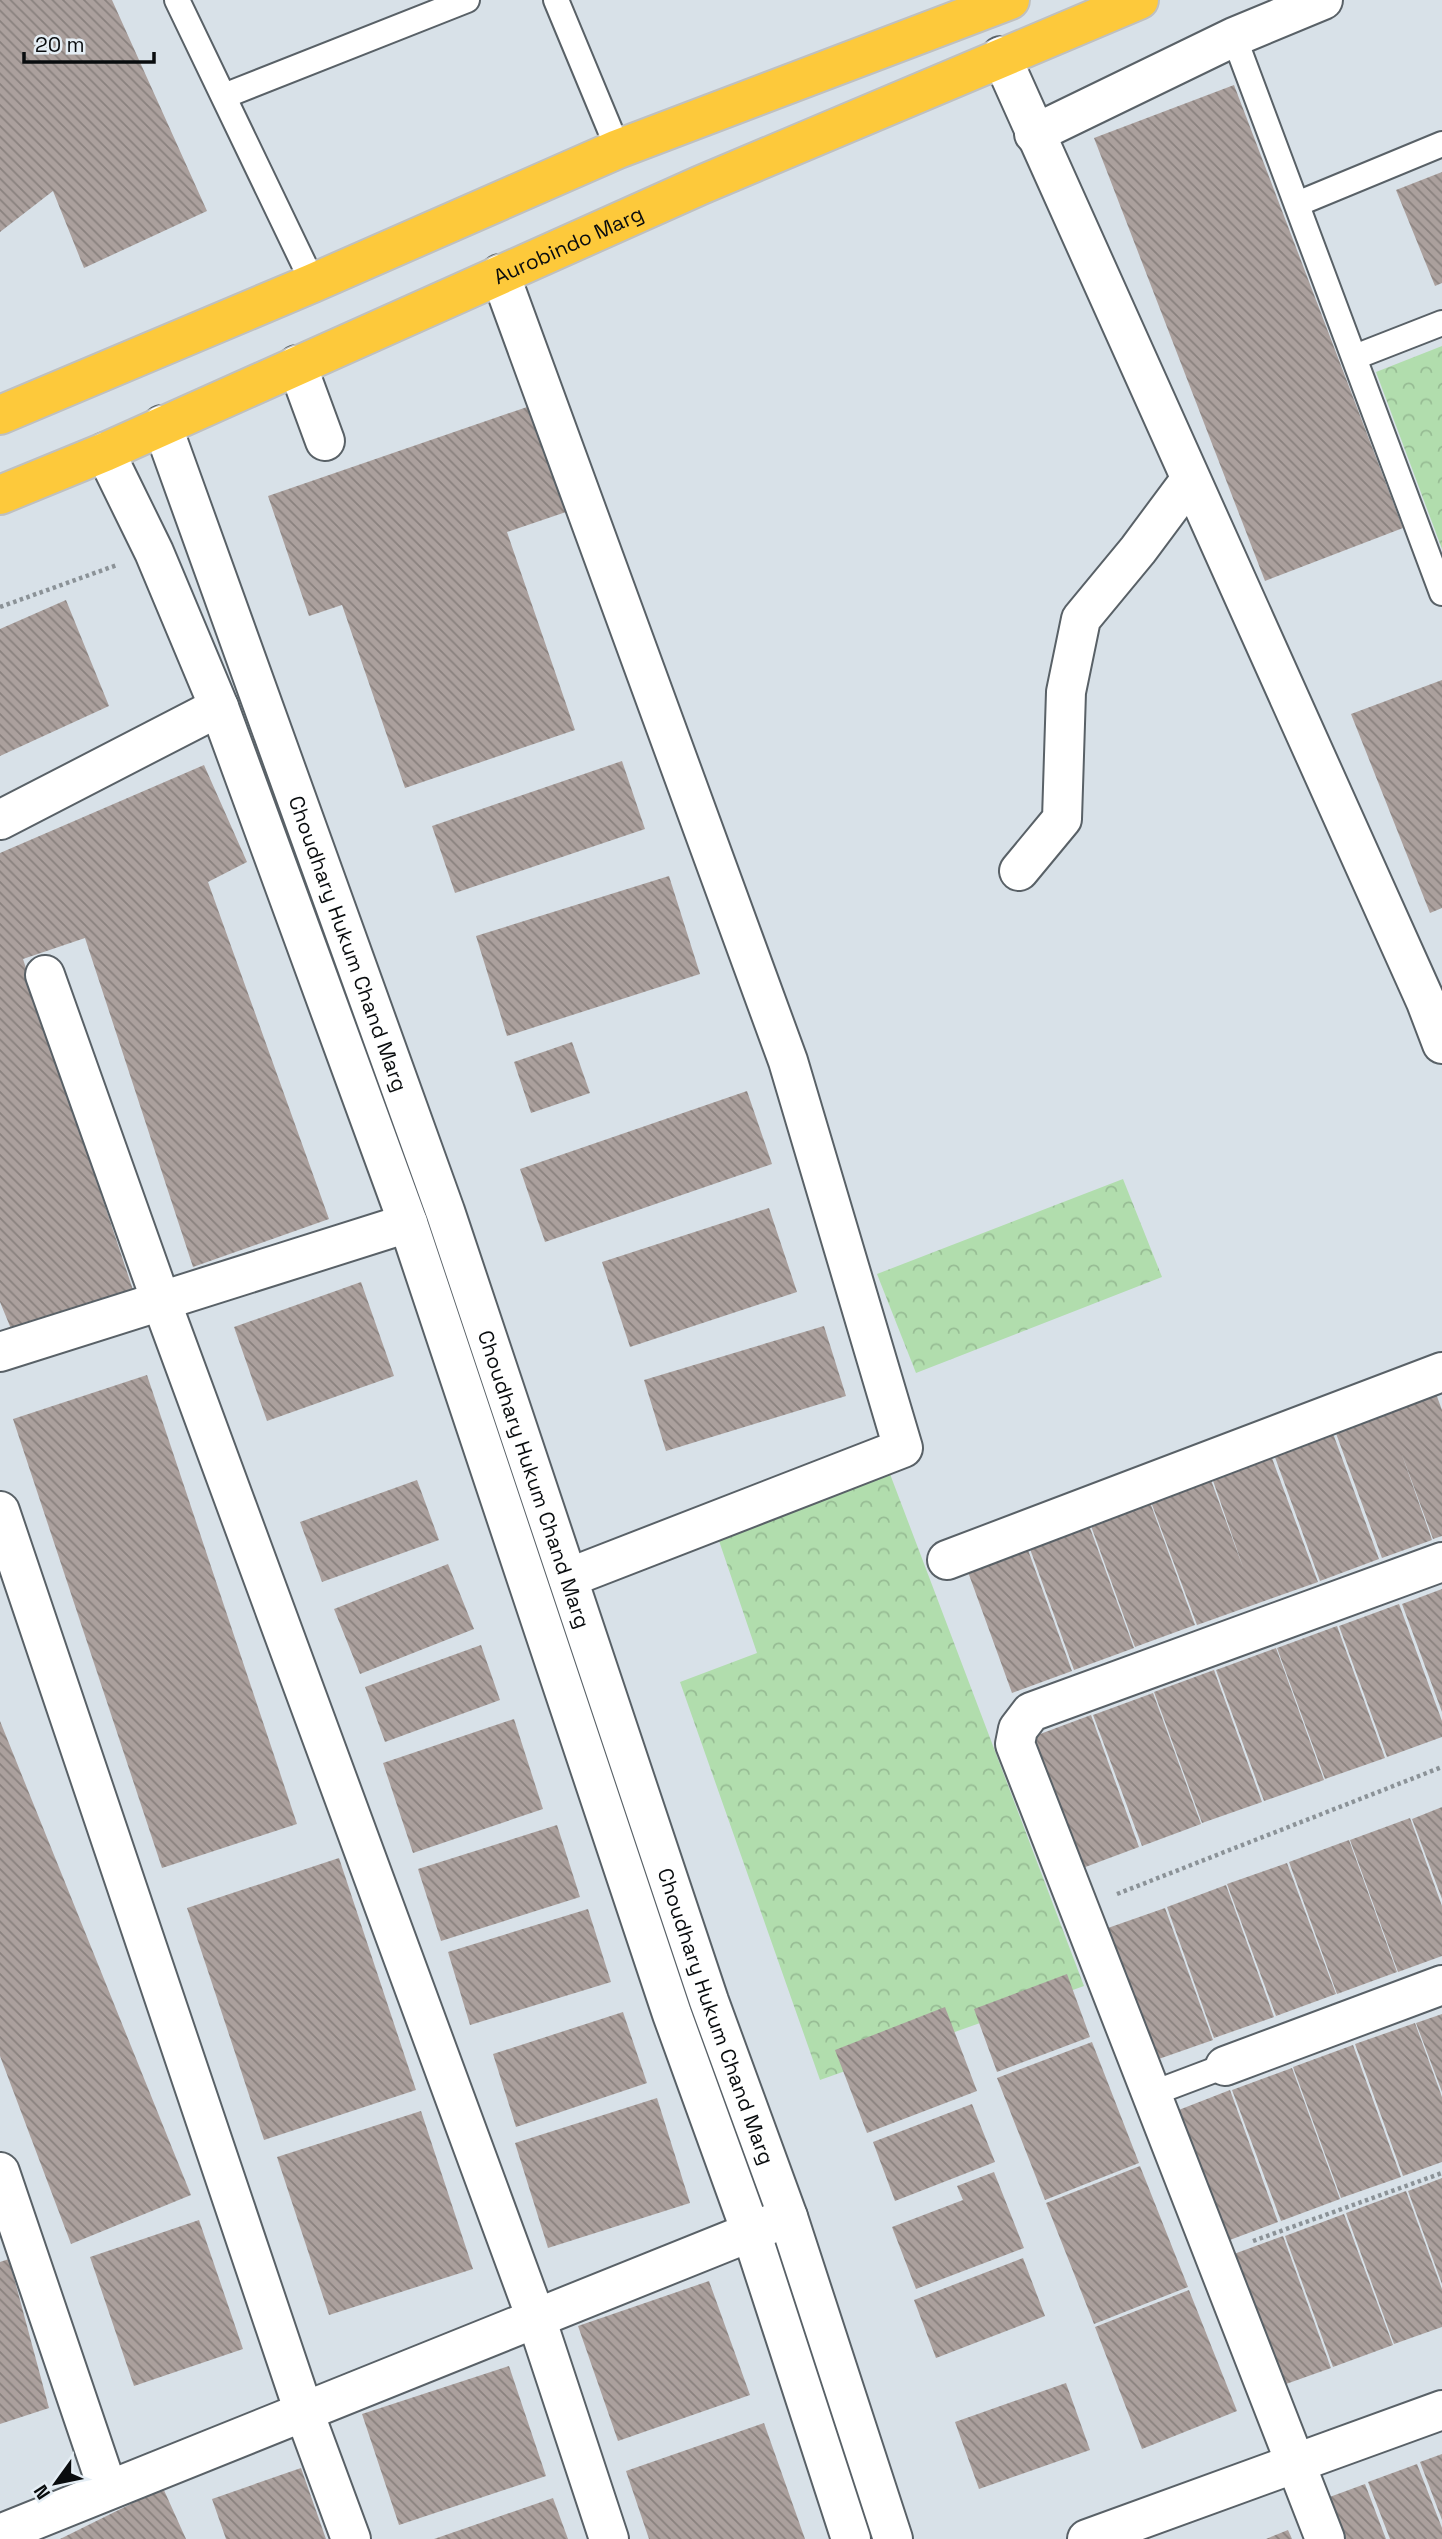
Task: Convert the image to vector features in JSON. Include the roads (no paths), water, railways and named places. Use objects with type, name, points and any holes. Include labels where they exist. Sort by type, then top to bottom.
[{"type":"highway","points":[[0,415],[313,284],[618,149],[1010,0]]},
{"type":"highway","name":"Aurobindo Marg","points":[[0,495],[105,453],[500,274],[1001,56],[1139,0]]},
{"type":"street","points":[[1034,134],[1234,37],[1323,0]]},
{"type":"street","points":[[1001,56],[1190,480],[1434,999],[1442,1044]]},
{"type":"street","points":[[500,274],[788,1061],[903,1448],[568,1578]]},
{"type":"street","points":[[297,365],[325,441]]},
{"type":"street","name":"Choudhary Hukum Chand Marg","points":[[162,425],[445,1211],[709,2001],[788,2217],[893,2539]]},
{"type":"street","name":"Choudhary Hukum Chand Marg","points":[[105,453],[154,552],[219,707],[408,1223],[672,2014],[751,2232],[851,2539]]},
{"type":"street","points":[[1019,871],[1062,819],[1066,692],[1081,619],[1138,550],[1190,480]]},
{"type":"street","points":[[0,820],[219,707]]},
{"type":"street","points":[[45,975],[160,1301],[536,2318],[609,2539]]},
{"type":"street","points":[[0,1352],[408,1223]]},
{"type":"street","points":[[947,1560],[1442,1372]]},
{"type":"street","points":[[0,1511],[8,1557],[304,2412],[351,2539]]},
{"type":"street","points":[[1325,2539],[1015,1744],[1023,1719],[1031,1712],[1442,1562]]},
{"type":"street","points":[[1225,2066],[1442,1985]]},
{"type":"street","points":[[0,2172],[108,2490]]},
{"type":"street","points":[[0,2534],[788,2217]]},
{"type":"street","points":[[1087,2539],[1146,2529],[1296,2463],[1442,2410]]},
{"type":"lane","points":[[177,0],[313,284]]},
{"type":"lane","points":[[225,96],[467,0]]},
{"type":"lane","points":[[556,0],[618,149]]},
{"type":"lane","points":[[1234,37],[1442,593]]},
{"type":"lane","points":[[1297,204],[1442,144]]},
{"type":"lane","points":[[1355,358],[1442,323]]},
{"type":"lane","points":[[1151,2094],[1225,2066]]}]
